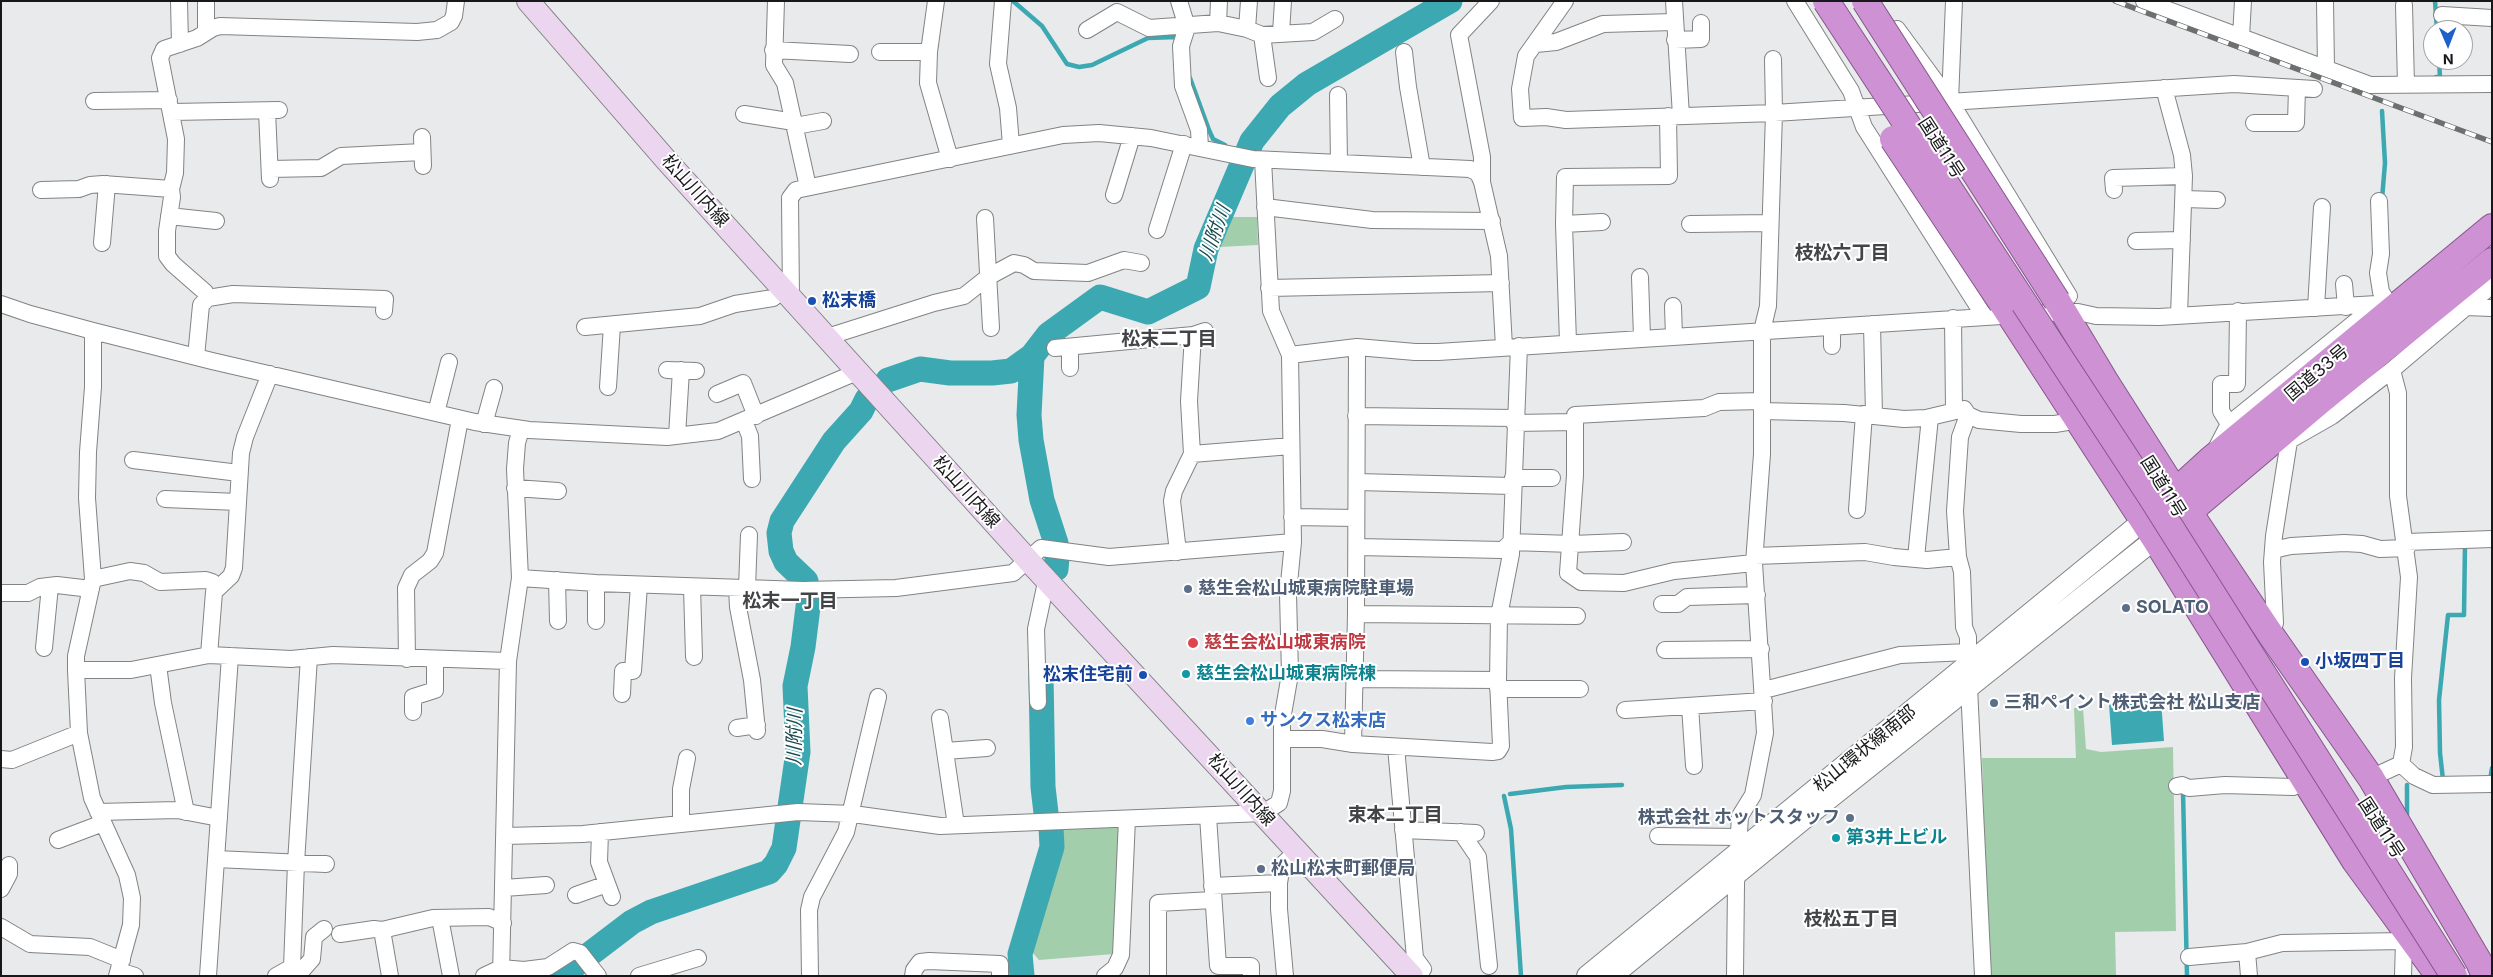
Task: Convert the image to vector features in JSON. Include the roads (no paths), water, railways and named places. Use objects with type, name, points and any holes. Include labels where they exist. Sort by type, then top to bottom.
[{"type":"highway","name":"国道11号","points":[[1808,1],[1999,312],[2031,346],[2149,530],[2355,861],[2407,939],[2439,976]]},
{"type":"highway","name":"国道11号","points":[[1826,1],[2145,487],[2472,975]]},
{"type":"highway","name":"国道11号","points":[[1846,1],[2092,375],[2472,975]]},
{"type":"highway","name":"国道11号","points":[[1865,1],[2067,311],[2175,491],[2270,635],[2371,778],[2479,962],[2472,975]]},
{"type":"highway","name":"国道33号","points":[[2149,530],[2175,491],[2210,460],[2319,400],[2492,227]]},
{"type":"highway","name":"国道33号","points":[[2149,530],[2190,512],[2319,400],[2492,261]]},
{"type":"main road","name":"松山川内線","points":[[528,1],[861,376],[1296,852],[1412,976]]},
{"type":"street","points":[[179,1],[180,44]]},
{"type":"street","points":[[206,1],[206,32]]},
{"type":"street","points":[[208,298],[205,292],[173,264],[167,256],[176,140],[160,58],[164,49],[196,38],[220,26],[437,30],[450,22],[454,16],[456,1]]},
{"type":"street","points":[[776,1],[774,65],[785,84],[808,187]]},
{"type":"street","points":[[936,1],[929,52],[928,83],[950,159]]},
{"type":"street","points":[[1003,1],[998,67],[1008,108],[1012,145]]},
{"type":"street","points":[[1218,23],[1219,1]]},
{"type":"street","points":[[1248,1],[1254,32],[1268,78]]},
{"type":"street","points":[[1281,33],[1283,1]]},
{"type":"street","points":[[1482,182],[1482,156],[1459,35],[1491,1]]},
{"type":"street","points":[[1565,1],[1526,56],[1520,89],[1522,118],[1546,117],[1566,120],[1774,113],[2234,84],[2314,89]]},
{"type":"street","points":[[1568,342],[1564,224],[1565,177],[1669,176],[1674,116],[1674,1]]},
{"type":"street","points":[[1795,1],[1851,91],[1864,127],[1999,312]]},
{"type":"street","points":[[1876,1],[1950,101],[2067,311]]},
{"type":"street","points":[[1950,101],[1954,1]]},
{"type":"street","points":[[2144,1],[2370,84],[2492,84]]},
{"type":"street","points":[[2241,37],[2243,1]]},
{"type":"street","points":[[2326,1],[2326,68]]},
{"type":"street","points":[[1157,230],[1199,130],[1183,86],[1184,36],[1176,2]]},
{"type":"street","points":[[2400,11],[2406,85]]},
{"type":"street","points":[[1087,32],[1117,12],[1149,28],[1184,36],[1218,23],[1254,32],[1313,32],[1335,20]]},
{"type":"street","points":[[2442,14],[2492,18]]},
{"type":"street","points":[[1536,44],[1556,42],[1603,24],[1674,22]]},
{"type":"street","points":[[1675,40],[1701,39],[1700,23]]},
{"type":"street","points":[[773,50],[850,54]]},
{"type":"street","points":[[880,52],[929,52]]},
{"type":"street","points":[[1404,52],[1422,167]]},
{"type":"street","points":[[1735,976],[1736,875],[1740,816],[1753,795],[1765,733],[1755,560],[1762,454],[1762,331],[1768,306],[1774,113],[1773,59]]},
{"type":"street","points":[[2164,88],[2182,155],[2184,176],[2179,315]]},
{"type":"street","points":[[2254,123],[2296,123],[2296,88]]},
{"type":"street","points":[[1338,95],[1338,163]]},
{"type":"street","points":[[94,101],[273,110],[270,174],[322,168],[341,156],[422,151]]},
{"type":"street","points":[[744,114],[795,124],[823,120]]},
{"type":"street","points":[[585,327],[700,316],[735,304],[773,298],[787,293],[790,198],[796,190],[1078,133],[1132,136],[1252,158],[1470,170],[1478,174],[1482,182],[1492,221],[1499,256],[1501,283],[1511,347],[1514,421],[1511,554],[1499,616],[1498,685],[1501,746],[1498,751],[1396,747],[1353,744],[1322,739],[1282,739]]},
{"type":"street","points":[[1114,195],[1132,136]]},
{"type":"street","points":[[505,836],[600,832],[798,812],[852,814],[916,824],[956,825],[1263,814],[1279,803],[1282,791],[1282,720],[1290,674],[1288,594],[1293,542],[1290,355],[1271,311],[1266,207],[1252,158]]},
{"type":"street","points":[[2114,190],[2113,178],[2184,176]]},
{"type":"street","points":[[40,190],[79,189],[90,185],[106,184],[171,189]]},
{"type":"street","points":[[102,243],[106,184]]},
{"type":"street","points":[[2184,199],[2217,200]]},
{"type":"street","points":[[2379,201],[2381,254],[2378,273],[2381,301]]},
{"type":"street","points":[[1266,207],[1372,220],[1492,221]]},
{"type":"street","points":[[2316,308],[2322,207]]},
{"type":"street","points":[[2210,460],[2229,424],[2492,212]]},
{"type":"street","points":[[170,216],[216,221]]},
{"type":"street","points":[[986,218],[992,328]]},
{"type":"street","points":[[1564,224],[1602,222]]},
{"type":"street","points":[[1694,228],[1770,223]]},
{"type":"street","points":[[2136,241],[2182,240]]},
{"type":"street","points":[[827,337],[934,303],[964,296],[988,277],[1014,263],[1024,264],[1034,271],[1088,273],[1124,260],[1141,263]]},
{"type":"street","points":[[1640,277],[1642,338]]},
{"type":"street","points":[[1269,288],[1501,283]]},
{"type":"street","points":[[2344,284],[2346,306]]},
{"type":"street","points":[[2270,635],[2275,623],[2273,550],[2289,441],[2319,400],[2392,370],[2492,286]]},
{"type":"street","points":[[196,357],[201,305],[208,298],[234,294],[385,299],[384,311]]},
{"type":"street","points":[[1290,355],[1357,347],[1415,352],[1511,347],[1832,327],[1953,318],[1999,312],[2067,311],[2096,316],[2179,315],[2346,306],[2381,301]]},
{"type":"street","points":[[1,304],[94,332],[196,357],[460,419],[521,429],[631,436],[677,436],[718,431],[861,376]]},
{"type":"street","points":[[1673,306],[1674,337]]},
{"type":"street","points":[[2465,308],[2492,308]]},
{"type":"street","points":[[2031,346],[2067,311]]},
{"type":"street","points":[[2229,424],[2221,411],[2221,384],[2237,384],[2238,311]]},
{"type":"street","points":[[1625,710],[1690,706],[1764,695],[1900,655],[1971,656],[1968,637],[1964,627],[1962,572],[1958,557],[1955,511],[1961,413],[1953,318]]},
{"type":"street","points":[[1857,510],[1869,415],[1872,324]]},
{"type":"street","points":[[608,387],[612,325]]},
{"type":"street","points":[[1832,327],[1832,346]]},
{"type":"street","points":[[94,332],[87,488],[92,584],[76,656],[76,670],[79,733],[92,798],[127,875],[132,898],[131,925],[119,969]]},
{"type":"street","points":[[1070,368],[1062,348],[1199,333],[1189,401],[1192,454],[1174,491],[1172,501],[1178,552]]},
{"type":"street","points":[[1353,744],[1357,547],[1357,347]]},
{"type":"street","points":[[436,413],[449,362]]},
{"type":"street","points":[[677,436],[681,370]]},
{"type":"street","points":[[2392,370],[2398,393],[2398,496],[2406,545],[2409,590],[2403,653],[2404,747],[2401,764]]},
{"type":"street","points":[[209,655],[211,600],[218,587],[231,576],[234,568],[240,473],[245,437],[270,374]]},
{"type":"street","points":[[717,394],[743,383],[750,418],[752,480]]},
{"type":"street","points":[[484,424],[494,388]]},
{"type":"street","points":[[1958,557],[1927,560],[1894,558],[1865,552],[1755,560],[1674,571],[1624,583],[1581,582],[1568,573],[1572,544],[1576,475],[1575,415],[1704,408],[1719,402],[1904,419],[1961,413],[1979,420],[2022,424],[2055,424],[2079,420]]},
{"type":"street","points":[[1356,416],[1575,422]]},
{"type":"street","points":[[1916,558],[1930,416]]},
{"type":"street","points":[[407,659],[406,588],[412,575],[430,561],[435,553],[460,419]]},
{"type":"street","points":[[501,972],[508,661],[520,578],[515,488],[517,443],[521,429]]},
{"type":"street","points":[[2256,456],[2289,441]]},
{"type":"street","points":[[1192,454],[1291,446]]},
{"type":"street","points":[[133,460],[240,473]]},
{"type":"street","points":[[1357,482],[1513,482],[1552,478]]},
{"type":"street","points":[[515,488],[558,491]]},
{"type":"street","points":[[165,499],[238,502]]},
{"type":"street","points":[[1292,517],[1356,518]]},
{"type":"street","name":"松山環状線南部","points":[[1588,976],[1738,845],[1971,656],[2149,530]]},
{"type":"street","name":"松山環状線南部","points":[[1612,976],[1969,687],[2149,530]]},
{"type":"street","points":[[737,728],[757,728],[752,680],[738,607],[748,535]]},
{"type":"street","points":[[1357,547],[1503,550],[1511,542],[1572,544],[1606,536],[1623,542]]},
{"type":"street","points":[[2273,550],[2291,546],[2344,543],[2362,544],[2380,549],[2406,545],[2492,539]]},
{"type":"street","points":[[520,578],[639,585],[820,591],[896,588],[1013,573],[1042,548],[1109,557],[1293,542]]},
{"type":"street","points":[[1,594],[28,593],[40,587],[92,584],[130,571],[144,572],[160,582],[206,580],[218,587]]},
{"type":"street","points":[[558,580],[558,621]]},
{"type":"street","points":[[596,583],[596,621]]},
{"type":"street","points":[[1038,702],[1036,629],[1045,587],[1050,583]]},
{"type":"street","points":[[622,694],[623,671],[633,671],[646,615],[639,585]]},
{"type":"street","points":[[44,648],[50,586]]},
{"type":"street","points":[[692,587],[694,657]]},
{"type":"street","points":[[1662,604],[1678,604],[1687,598],[1757,595]]},
{"type":"street","points":[[1356,614],[1577,616]]},
{"type":"street","points":[[1675,646],[1761,649]]},
{"type":"street","points":[[76,670],[131,670],[209,655],[291,659],[334,655],[435,660],[508,661]]},
{"type":"street","points":[[208,976],[230,656]]},
{"type":"street","points":[[276,976],[292,966],[296,863],[309,657]]},
{"type":"street","points":[[414,712],[413,696],[434,690],[435,660]]},
{"type":"street","points":[[158,665],[163,703],[186,812]]},
{"type":"street","points":[[1355,679],[1580,689]]},
{"type":"street","points":[[1969,687],[1983,976]]},
{"type":"street","points":[[810,976],[809,910],[812,897],[846,832],[852,814],[878,697]]},
{"type":"street","points":[[1690,706],[1694,766]]},
{"type":"street","points":[[940,718],[956,825]]},
{"type":"street","points":[[1,760],[12,760],[79,733]]},
{"type":"street","points":[[1396,747],[1415,958],[1423,969],[1418,976]]},
{"type":"street","points":[[945,751],[987,748]]},
{"type":"street","points":[[681,823],[680,789],[687,758]]},
{"type":"street","points":[[2371,778],[2401,764]]},
{"type":"street","points":[[2401,764],[2414,776],[2433,785],[2492,784]]},
{"type":"street","points":[[2177,786],[2182,785],[2189,788],[2225,785],[2293,787],[2306,782]]},
{"type":"street","points":[[58,840],[101,818],[186,812],[219,818]]},
{"type":"street","points":[[1208,816],[1218,966],[1250,966],[1251,976]]},
{"type":"street","points":[[1105,976],[1115,968],[1121,955],[1127,819]]},
{"type":"street","points":[[1404,830],[1468,832],[1478,857],[1489,966]]},
{"type":"street","points":[[576,895],[610,890],[599,862],[600,832]]},
{"type":"street","points":[[1658,836],[1738,845]]},
{"type":"street","points":[[1285,976],[1279,909],[1279,883],[1282,865],[1296,852]]},
{"type":"street","points":[[216,859],[326,864]]},
{"type":"street","points":[[1,889],[9,874],[11,865]]},
{"type":"street","points":[[1158,976],[1158,904],[1279,883]]},
{"type":"street","points":[[504,888],[546,885]]},
{"type":"street","points":[[340,934],[374,928],[382,930],[440,918],[489,917],[503,923]]},
{"type":"street","points":[[440,918],[450,976]]},
{"type":"street","points":[[1,927],[30,944],[90,947],[119,969],[135,976]]},
{"type":"street","points":[[297,976],[314,968],[314,937],[324,929]]},
{"type":"street","points":[[382,930],[390,976]]},
{"type":"street","points":[[2189,957],[2247,952],[2282,943],[2407,939],[2403,976]]},
{"type":"street","points":[[484,976],[501,972],[535,970],[548,967],[573,950],[580,953],[598,976]]},
{"type":"street","points":[[2247,952],[2249,976]]},
{"type":"street","points":[[639,976],[698,958]]},
{"type":"street","points":[[913,976],[914,970],[920,962],[929,961],[1000,964],[1000,976]]},
{"type":"water","points":[[2161,700],[2164,741],[2112,745],[2109,704]]},
{"type":"waterway","points":[[1013,1],[1042,26],[1067,64],[1079,67],[1092,65],[1148,38],[1177,37],[1180,39]]},
{"type":"waterway","name":"川附川","points":[[888,380],[920,369],[950,373],[1011,371],[1032,356],[1049,334],[1100,297],[1148,312],[1198,287],[1206,249],[1252,141],[1280,106],[1307,84],[1450,1]]},
{"type":"waterway","points":[[2435,1],[2436,20]]},
{"type":"waterway","points":[[2436,77],[2440,77],[2440,70]]},
{"type":"waterway","points":[[1190,78],[1213,139],[1225,145]]},
{"type":"waterway","points":[[2382,111],[2385,163],[2382,199]]},
{"type":"waterway","points":[[1032,356],[1029,415],[1031,440],[1042,500],[1056,543]]},
{"type":"waterway","name":"川附川","points":[[561,976],[632,922],[651,912],[769,872],[776,864],[784,848],[798,752],[795,686],[803,647],[809,599],[806,581],[786,562],[781,551],[779,533],[782,521],[834,441],[861,411],[867,399]]},
{"type":"waterway","points":[[2445,780],[2443,780],[2440,753],[2439,700],[2448,615],[2464,615],[2465,544]]},
{"type":"waterway","points":[[1056,569],[1057,558]]},
{"type":"waterway","points":[[1041,676],[1043,787],[1046,813]]},
{"type":"waterway","points":[[2490,780],[2492,768]]},
{"type":"waterway","points":[[1510,794],[1566,787],[1622,785]]},
{"type":"waterway","points":[[2407,785],[2407,815]]},
{"type":"waterway","points":[[2183,791],[2187,976]]},
{"type":"waterway","points":[[1504,796],[1511,829],[1521,976]]},
{"type":"waterway","points":[[1022,976],[1020,954],[1052,847],[1051,827]]},
{"type":"railway","points":[[2115,1],[2492,142]]},
{"type":"place","name":"松末橋","points":[[812,301]]},
{"type":"place","name":"慈生会松山城東病院駐車場","points":[[1188,589]]},
{"type":"place","name":"SOLATO","points":[[2126,608]]},
{"type":"place","name":"慈生会松山城東病院","points":[[1193,643]]},
{"type":"place","name":"小坂四丁目","points":[[2305,662]]},
{"type":"place","name":"慈生会松山城東病院棟","points":[[1186,674]]},
{"type":"place","name":"松末住宅前","points":[[1143,675]]},
{"type":"place","name":"三和ペイント株式会社 松山支店","points":[[1994,703]]},
{"type":"place","name":"サンクス松末店","points":[[1250,721]]},
{"type":"place","name":"株式会社 ホットスタッフ","points":[[1850,818]]},
{"type":"place","name":"第3井上ビル","points":[[1836,838]]},
{"type":"place","name":"松山松末町郵便局","points":[[1261,869]]},
{"type":"district","name":"枝松六丁目","points":[[1842,253]]},
{"type":"district","name":"松末二丁目","points":[[1169,339]]},
{"type":"district","name":"松末一丁目","points":[[790,601]]},
{"type":"district","name":"束本二丁目","points":[[1395,815]]},
{"type":"district","name":"枝松五丁目","points":[[1851,919]]}]
